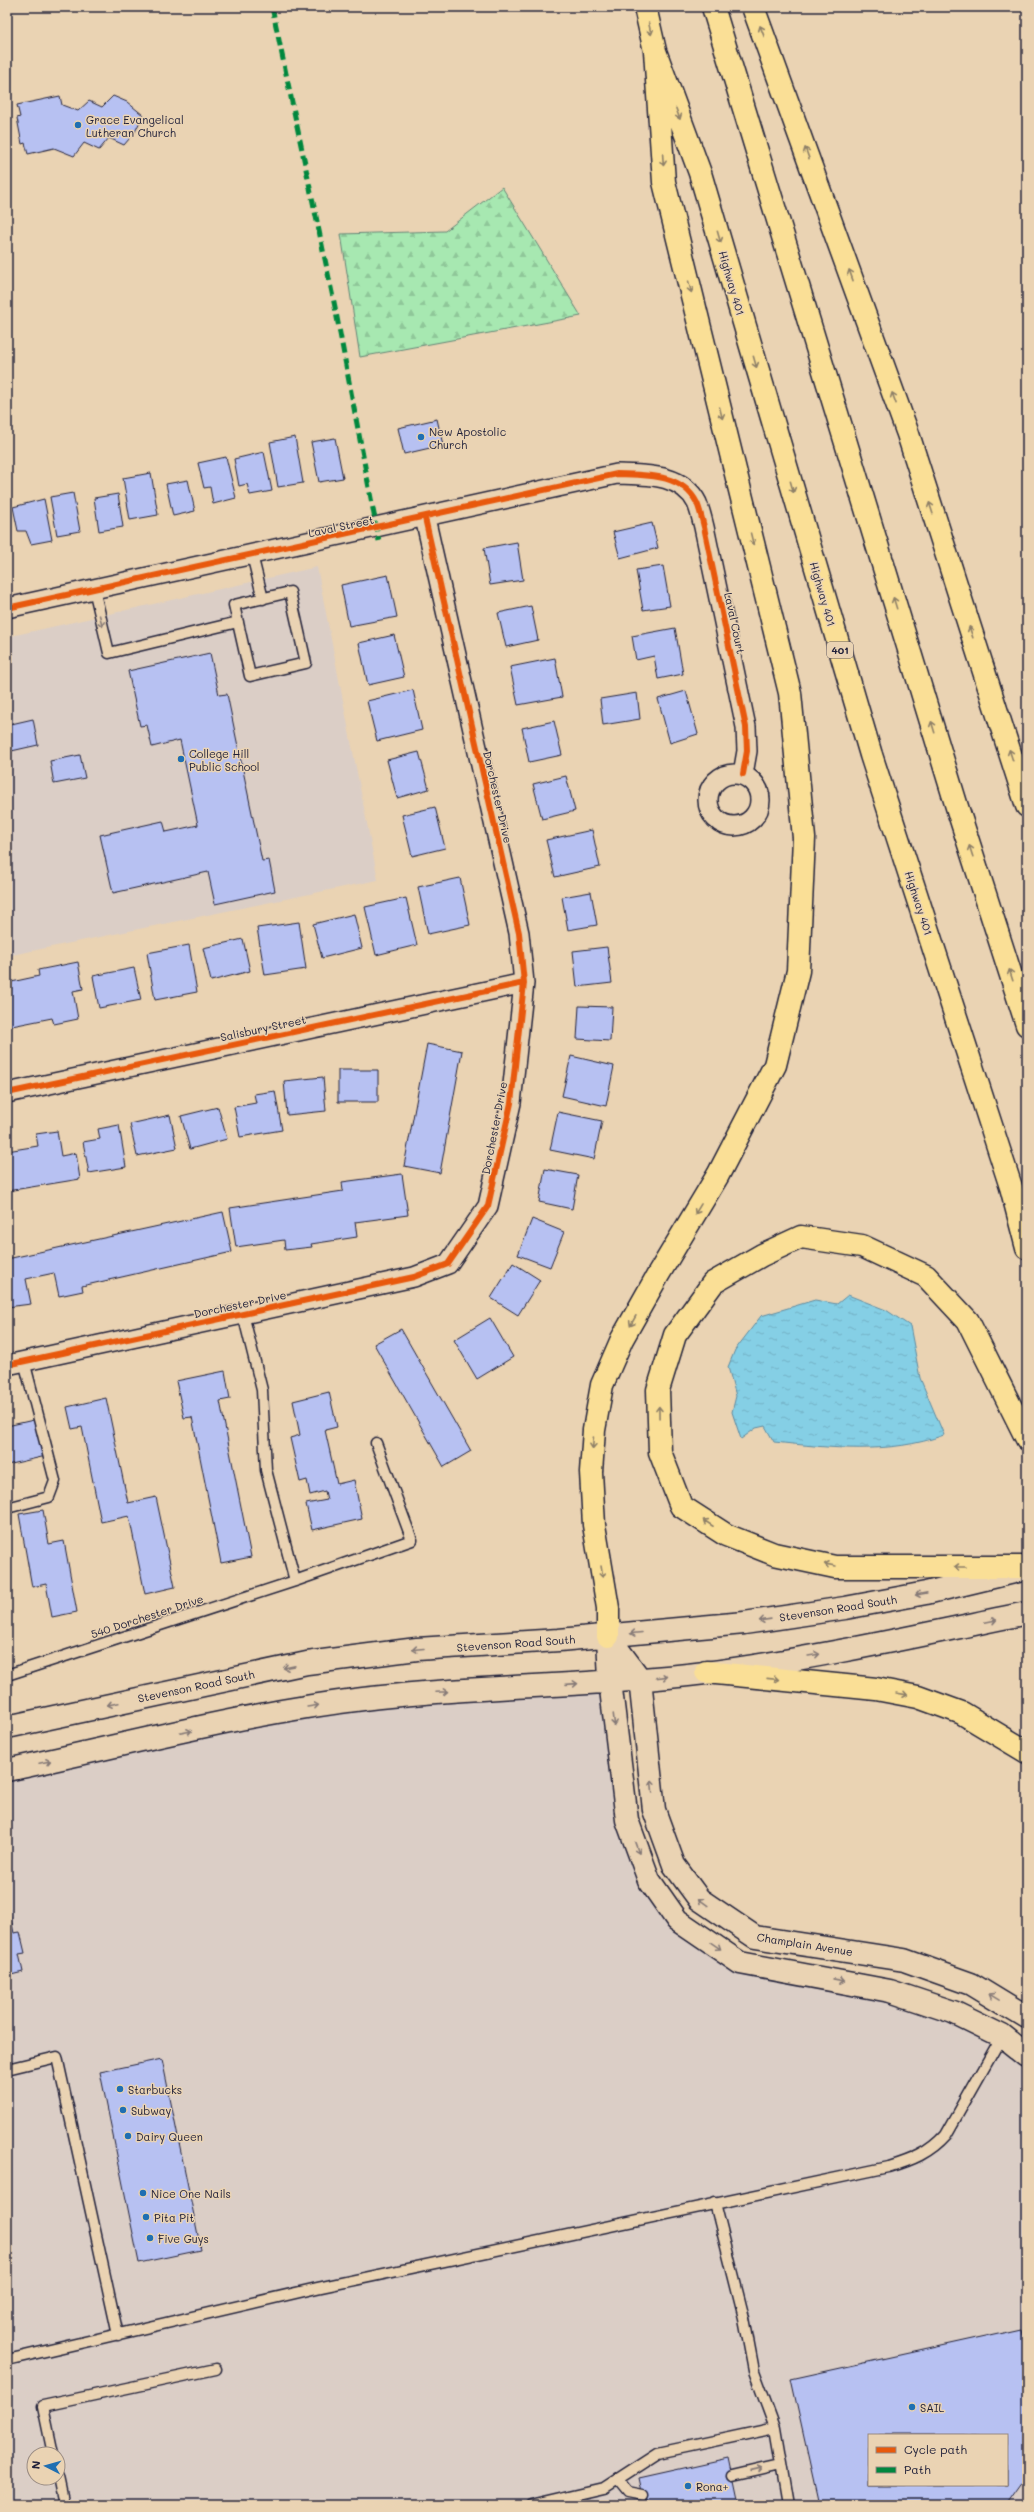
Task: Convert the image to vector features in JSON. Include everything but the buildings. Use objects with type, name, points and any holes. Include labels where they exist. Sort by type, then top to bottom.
[{"type":"highway","name":"Highway 401","points":[[645,7],[655,51],[700,173],[868,747],[1008,1179],[1027,1248]]},
{"type":"highway","points":[[713,7],[957,807],[1027,1025]]},
{"type":"highway","points":[[753,7],[908,434],[1027,806]]},
{"type":"highway","points":[[608,1636],[608,1608],[594,1525],[591,1472],[594,1430],[602,1385],[622,1339],[658,1275],[718,1175],[775,1065],[798,971],[804,838],[790,693],[664,182],[655,51]]},
{"type":"highway","points":[[1027,1439],[968,1321],[926,1276],[862,1246],[801,1237],[762,1255],[713,1283],[675,1335],[658,1390],[660,1452],[681,1506],[726,1535],[774,1554],[835,1566],[1027,1568]]},
{"type":"highway","points":[[706,1672],[876,1689],[918,1697],[962,1713],[1027,1752]]},
{"type":"main road","name":"Stevenson Road South","points":[[7,1727],[307,1663],[418,1649],[608,1636],[744,1623],[845,1608],[926,1593],[1027,1568]]},
{"type":"main road","points":[[7,1770],[322,1705],[424,1693],[610,1682],[706,1672],[836,1651],[1027,1613]]},
{"type":"main road","points":[[608,1636],[640,1679]]},
{"type":"main road","points":[[608,1636],[610,1682],[627,1820],[649,1880],[677,1920],[740,1963],[890,1990],[953,2012],[1002,2036],[1027,2056]]},
{"type":"main road","name":"Champlain Avenue","points":[[640,1679],[654,1810],[674,1865],[699,1899],[755,1937],[904,1960],[971,1984],[1027,2018]]},
{"type":"street","name":"Laval Street","points":[[7,608],[425,518],[617,474],[656,475],[679,484]]},
{"type":"street","name":"Laval Court","points":[[679,484],[696,502],[704,527],[746,727],[747,751],[743,774]]},
{"type":"street","name":"Dorchester Drive","points":[[16,1363],[414,1277],[448,1264],[488,1206],[511,1103],[524,983],[519,933],[425,518]]},
{"type":"street","name":"Salisbury Street","points":[[7,1093],[524,983]]},
{"type":"lane","points":[[252,555],[263,599]]},
{"type":"lane","points":[[94,589],[109,653],[238,622]]},
{"type":"lane","points":[[290,592],[306,664],[250,676],[234,606],[263,599],[290,592]]},
{"type":"lane","points":[[243,1314],[262,1390],[266,1470],[295,1581]]},
{"type":"lane","points":[[7,1508],[49,1497],[54,1481],[16,1363]]},
{"type":"lane","name":"540 Dorchester Drive","points":[[7,1675],[295,1581],[412,1540],[376,1443]]},
{"type":"lane","points":[[7,2360],[118,2335],[216,2310],[889,2167],[927,2152],[937,2146],[954,2124],[1002,2036]]},
{"type":"lane","points":[[7,2069],[57,2057],[118,2335]]},
{"type":"lane","points":[[715,2203],[744,2318],[754,2371],[774,2428],[788,2505]]},
{"type":"lane","points":[[51,2446],[43,2406],[216,2369]]},
{"type":"lane","points":[[531,2505],[604,2488],[619,2480],[658,2453],[774,2428]]},
{"type":"lane","points":[[733,2476],[781,2465]]},
{"type":"lane","points":[[619,2480],[628,2492],[643,2495]]},
{"type":"lane","points":[[60,2486],[64,2505]]},
{"type":"shaded area","name":"College Hill Public School","points":[[317,567],[378,880],[7,956],[7,637]]},
{"type":"shaded area","points":[[607,1686],[624,1833],[687,1939],[964,2012],[1027,2055],[1027,2505],[7,2505],[7,1780],[332,1712]]},
{"type":"green space","points":[[502,187],[581,316],[360,357],[341,234],[445,231]]},
{"type":"water","points":[[848,1295],[886,1310],[910,1326],[920,1378],[944,1435],[923,1441],[881,1448],[838,1448],[774,1442],[765,1426],[756,1428],[741,1439],[732,1412],[736,1396],[728,1367],[735,1350],[761,1316],[815,1300],[837,1304]]},
{"type":"marked path","points":[[272,7],[335,307],[379,541]]},
{"type":"cycle path","points":[[7,608],[617,474],[662,478],[682,486],[690,493],[697,503],[701,515],[746,727],[747,751],[743,774]]},
{"type":"cycle path","points":[[7,1365],[414,1277],[448,1264],[488,1206],[511,1103],[524,983],[519,933],[425,518]]},
{"type":"cycle path","points":[[7,1093],[524,983]]},
{"type":"place","name":"Grace Evangelical Lutheran Church","points":[[78,125]]},
{"type":"place","name":"New Apostolic Church","points":[[421,437]]},
{"type":"place","name":"College Hill Public School","points":[[181,759]]},
{"type":"place","name":"Starbucks","points":[[120,2089]]},
{"type":"place","name":"Subway","points":[[123,2110]]},
{"type":"place","name":"Dairy Queen","points":[[128,2136]]},
{"type":"place","name":"Nice One Nails","points":[[143,2193]]},
{"type":"place","name":"Pita Pit","points":[[146,2217]]},
{"type":"place","name":"Five Guys","points":[[150,2238]]},
{"type":"place","name":"SAIL","points":[[912,2407]]},
{"type":"place","name":"Rona+","points":[[688,2486]]}]
